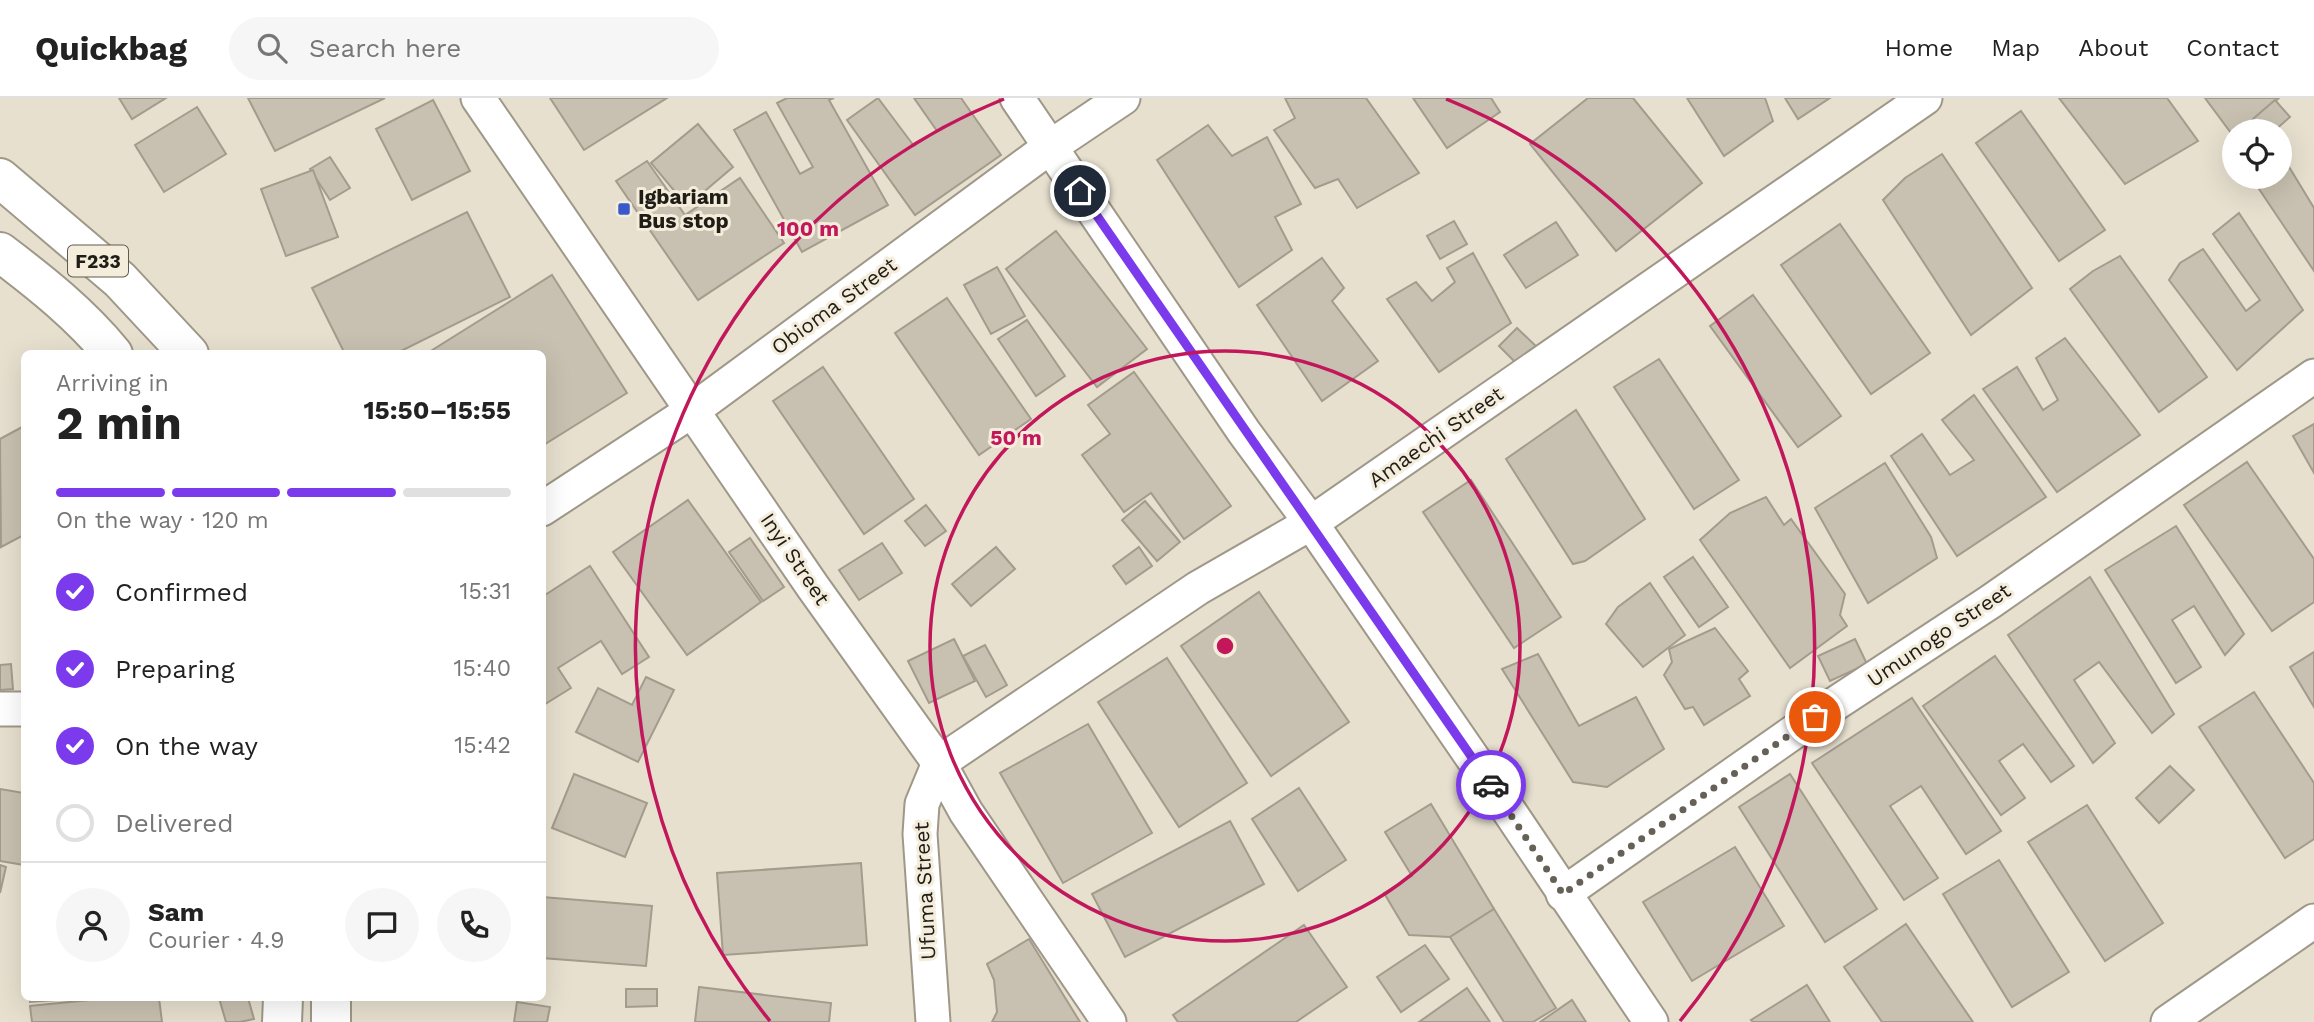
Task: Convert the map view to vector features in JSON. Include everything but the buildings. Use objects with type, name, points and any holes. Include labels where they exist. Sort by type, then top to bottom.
[{"type":"main road","name":"F233","points":[[0,177],[120,280],[185,350]]},
{"type":"main road","name":"F233","points":[[0,252],[52,291],[110,350]]},
{"type":"main road","points":[[282,1022],[283,1001]]},
{"type":"main road","points":[[331,1001],[331,1022]]},
{"type":"street","name":"Inyi Street","points":[[478,98],[813,587],[939,763],[966,812],[1109,1022]]},
{"type":"street","points":[[1017,98],[1651,1022]]},
{"type":"street","name":"Obioma Street","points":[[546,506],[693,410],[1051,147],[1123,98]]},
{"type":"street","name":"Amaechi Street","points":[[939,763],[1198,588],[1311,523],[1925,98]]},
{"type":"street","name":"Umunogo Street","points":[[1563,894],[1815,717],[2002,595],[2314,376]]},
{"type":"street","points":[[0,709],[21,709]]},
{"type":"street","name":"Ufuma Street","points":[[933,1022],[920,834],[922,804],[939,763]]},
{"type":"street","points":[[2168,1022],[2314,920]]},
{"type":"way so far","points":[[1491,785],[1563,894],[1815,717]]},
{"type":"place","name":"Igbariam Bus stop","points":[[624,209]]},
{"type":"route","points":[[1080,191],[1244,432],[1311,523],[1491,785]]}]
